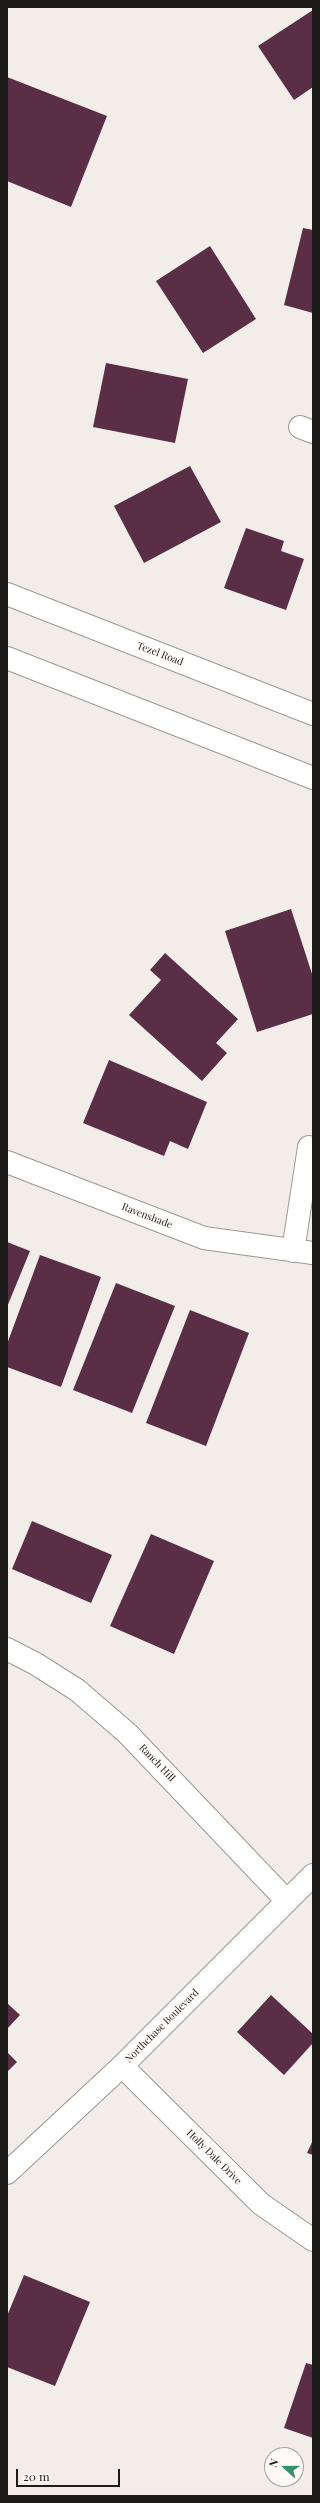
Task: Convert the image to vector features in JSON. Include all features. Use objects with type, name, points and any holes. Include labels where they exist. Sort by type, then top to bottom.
[{"type":"street","name":"Tezel Road","points":[[7,594],[313,714]]},
{"type":"street","points":[[7,658],[313,778]]},
{"type":"street","name":"Ravenshade","points":[[7,1162],[204,1238],[303,1252],[309,1147]]},
{"type":"street","name":"Ranch Hill","points":[[7,1649],[36,1664],[77,1690],[128,1733],[287,1900]]},
{"type":"street","name":"Northchase Boulevard","points":[[7,2173],[122,2066],[313,1875]]},
{"type":"street","name":"Holly Dale Drive","points":[[122,2066],[262,2204],[313,2240]]},
{"type":"building","points":[[313,10],[313,87],[294,100],[258,46]]},
{"type":"building","points":[[7,77],[107,116],[71,207],[7,181]]},
{"type":"building","points":[[303,228],[313,230],[313,313],[284,305]]},
{"type":"building","points":[[210,246],[256,319],[203,353],[156,281]]},
{"type":"building","points":[[106,363],[188,379],[175,443],[93,427]]},
{"type":"building","points":[[190,466],[221,522],[144,563],[114,506]]},
{"type":"building","points":[[246,528],[284,541],[281,551],[304,559],[286,610],[224,588]]},
{"type":"building","points":[[291,909],[313,977],[313,1014],[257,1032],[225,931]]},
{"type":"building","points":[[165,953],[238,1019],[216,1043],[227,1053],[202,1081],[129,1015],[161,980],[150,970]]},
{"type":"building","points":[[109,1060],[207,1102],[188,1149],[170,1141],[164,1156],[83,1123]]},
{"type":"building","points":[[7,1242],[30,1251],[7,1307]]},
{"type":"building","points":[[40,1255],[101,1277],[61,1387],[7,1367],[7,1344]]},
{"type":"building","points":[[116,1283],[175,1306],[132,1413],[73,1390]]},
{"type":"building","points":[[190,1310],[249,1333],[206,1446],[146,1423]]},
{"type":"building","points":[[32,1521],[112,1555],[91,1603],[12,1569]]},
{"type":"building","points":[[151,1534],[214,1561],[174,1654],[110,1626]]},
{"type":"building","points":[[271,1995],[313,2034],[313,2043],[284,2075],[237,2032]]},
{"type":"building","points":[[7,2003],[20,2015],[7,2029]]},
{"type":"building","points":[[7,2052],[17,2062],[7,2072]]},
{"type":"building","points":[[313,2140],[313,2155],[307,2153]]},
{"type":"building","points":[[24,2275],[90,2302],[55,2386],[7,2367],[7,2316]]},
{"type":"building","points":[[306,2363],[313,2365],[313,2438],[284,2428]]}]
